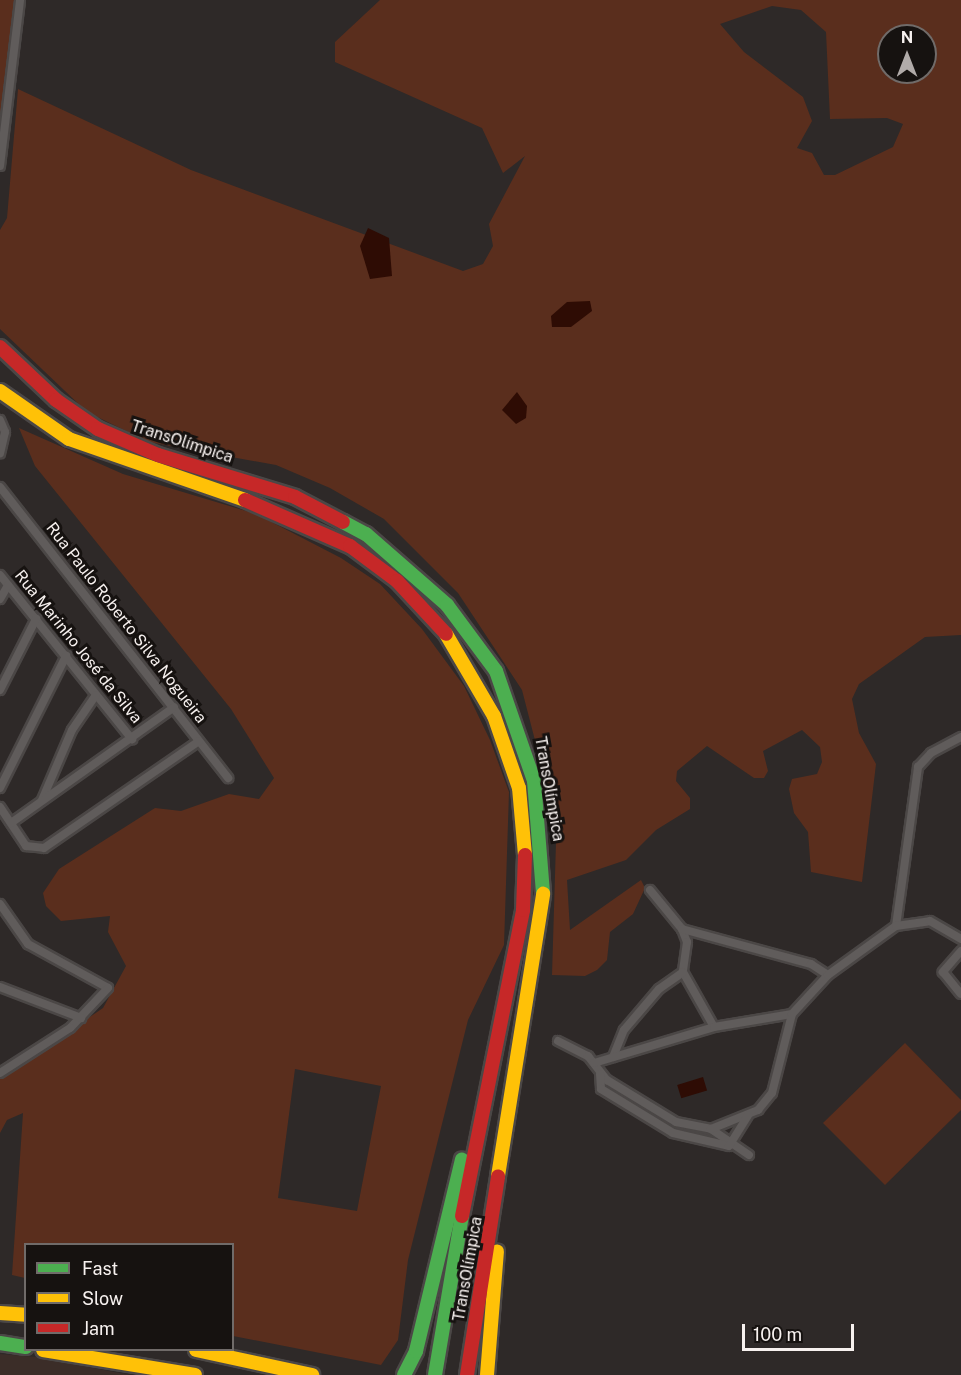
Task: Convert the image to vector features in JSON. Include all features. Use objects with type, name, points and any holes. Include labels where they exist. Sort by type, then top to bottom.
[{"type":"main road","name":"TransOlímpica","points":[[0,347],[42,388],[98,429],[158,455],[295,497],[366,534],[447,605],[496,671],[525,742],[545,870],[499,1185],[467,1375]]},
{"type":"main road","name":"TransOlímpica","points":[[0,391],[69,439],[314,527],[397,581],[453,641],[506,746],[519,788],[526,869],[517,953],[477,1125],[435,1373]]},
{"type":"main road","points":[[404,1375],[416,1351],[460,1168],[477,1125]]},
{"type":"main road","points":[[487,1375],[499,1185]]},
{"type":"main road","points":[[0,1313],[24,1316]]},
{"type":"main road","points":[[0,1343],[24,1347]]},
{"type":"main road","points":[[49,1351],[195,1375]]},
{"type":"main road","points":[[201,1351],[312,1375]]},
{"type":"street","points":[[0,166],[20,0]]},
{"type":"street","points":[[0,453],[1,421]]},
{"type":"street","name":"Rua Paulo Roberto Silva Nogueira","points":[[0,487],[228,778]]},
{"type":"street","name":"Rua Marinho José da Silva","points":[[0,575],[132,738]]},
{"type":"street","points":[[0,599],[8,585]]},
{"type":"street","points":[[0,690],[36,619]]},
{"type":"street","points":[[0,788],[66,656]]},
{"type":"street","points":[[42,800],[69,737],[96,695]]},
{"type":"street","points":[[11,823],[174,707]]},
{"type":"street","points":[[896,926],[918,767],[931,753],[961,737]]},
{"type":"street","points":[[0,807],[26,846],[32,850],[49,845],[199,741]]},
{"type":"street","points":[[651,890],[682,929],[687,942],[684,972],[714,1027]]},
{"type":"street","points":[[0,904],[28,944],[107,986],[81,1018],[0,1073]]},
{"type":"street","points":[[729,1146],[748,1115],[772,1093],[792,1014],[828,975],[896,926],[930,921],[961,939]]},
{"type":"street","points":[[682,929],[811,964],[828,975]]},
{"type":"street","points":[[961,951],[943,972],[961,994]]},
{"type":"street","points":[[613,1057],[624,1030],[659,989],[684,972]]},
{"type":"street","points":[[0,987],[81,1018]]},
{"type":"street","points":[[594,1063],[714,1027],[792,1014]]},
{"type":"street","points":[[558,1041],[594,1063],[600,1074],[602,1089],[673,1133],[729,1146],[748,1155]]},
{"type":"street","points":[[600,1074],[676,1122],[711,1129],[748,1115]]},
{"type":"street","points":[[711,1129],[729,1146]]},
{"type":"shaded area","points":[[0,0],[26,0],[0,151]]},
{"type":"shaded area","points":[[380,0],[961,0],[961,635],[925,637],[859,684],[852,699],[859,733],[876,764],[862,882],[811,872],[808,832],[794,813],[789,789],[792,779],[817,774],[822,762],[820,747],[802,730],[763,751],[768,771],[764,778],[754,778],[707,746],[677,771],[676,781],[690,798],[690,809],[656,830],[626,860],[567,880],[570,930],[641,880],[645,888],[633,914],[610,932],[607,960],[597,970],[585,976],[552,975],[557,809],[553,810],[522,690],[458,593],[384,519],[330,488],[276,465],[149,442],[87,412],[0,329],[0,230],[7,218],[18,89],[191,170],[463,271],[483,264],[493,246],[489,224],[525,156],[503,173],[482,128],[335,62],[335,42]],"holes":[[[772,6],[801,10],[826,32],[830,119],[887,118],[903,124],[893,147],[835,175],[824,175],[812,153],[797,148],[812,121],[803,97],[744,52],[720,24]]]},
{"type":"shaded area","points":[[368,228],[389,238],[392,276],[370,279],[360,246]]},
{"type":"shaded area","points":[[590,301],[592,311],[571,327],[552,327],[551,316],[567,302]]},
{"type":"shaded area","points":[[517,392],[527,406],[526,418],[516,424],[502,410]]},
{"type":"shaded area","points":[[19,428],[123,474],[256,514],[341,558],[380,584],[422,629],[464,686],[490,740],[509,792],[504,945],[468,1020],[408,1260],[398,1340],[381,1365],[234,1336],[234,1243],[24,1243],[24,1278],[12,1275],[23,1113],[7,1120],[0,1133],[0,1078],[103,1008],[126,966],[108,932],[110,916],[61,921],[46,906],[43,893],[59,869],[155,808],[181,811],[229,794],[259,799],[274,778],[231,709],[35,466]],"holes":[[[295,1069],[381,1086],[357,1211],[278,1198]]]},
{"type":"shaded area","points":[[905,1043],[961,1100],[961,1110],[885,1185],[823,1123]]},
{"type":"shaded area","points":[[703,1077],[707,1090],[681,1098],[677,1085]]},
{"type":"shaded area","points":[[0,1354],[36,1357],[130,1375],[0,1375]]},
{"type":"traffic: fast","points":[[343,522],[366,534],[447,605],[496,671],[534,781],[543,894]]},
{"type":"traffic: fast","points":[[404,1375],[416,1351],[462,1159]]},
{"type":"traffic: fast","points":[[435,1375],[462,1216]]},
{"type":"traffic: fast","points":[[0,1343],[24,1347]]},
{"type":"traffic: slow","points":[[0,391],[69,439],[245,500]]},
{"type":"traffic: slow","points":[[446,634],[494,716],[519,788],[525,855]]},
{"type":"traffic: slow","points":[[498,1176],[543,894]]},
{"type":"traffic: slow","points":[[487,1375],[497,1251]]},
{"type":"traffic: slow","points":[[0,1313],[24,1315]]},
{"type":"traffic: slow","points":[[49,1351],[195,1375]]},
{"type":"traffic: slow","points":[[201,1351],[312,1375]]},
{"type":"traffic: jam","points":[[0,347],[56,400],[98,429],[158,455],[295,497],[343,522]]},
{"type":"traffic: jam","points":[[245,500],[350,546],[397,581],[446,634]]},
{"type":"traffic: jam","points":[[462,1216],[523,910],[525,855]]},
{"type":"traffic: jam","points":[[467,1375],[498,1176]]}]
